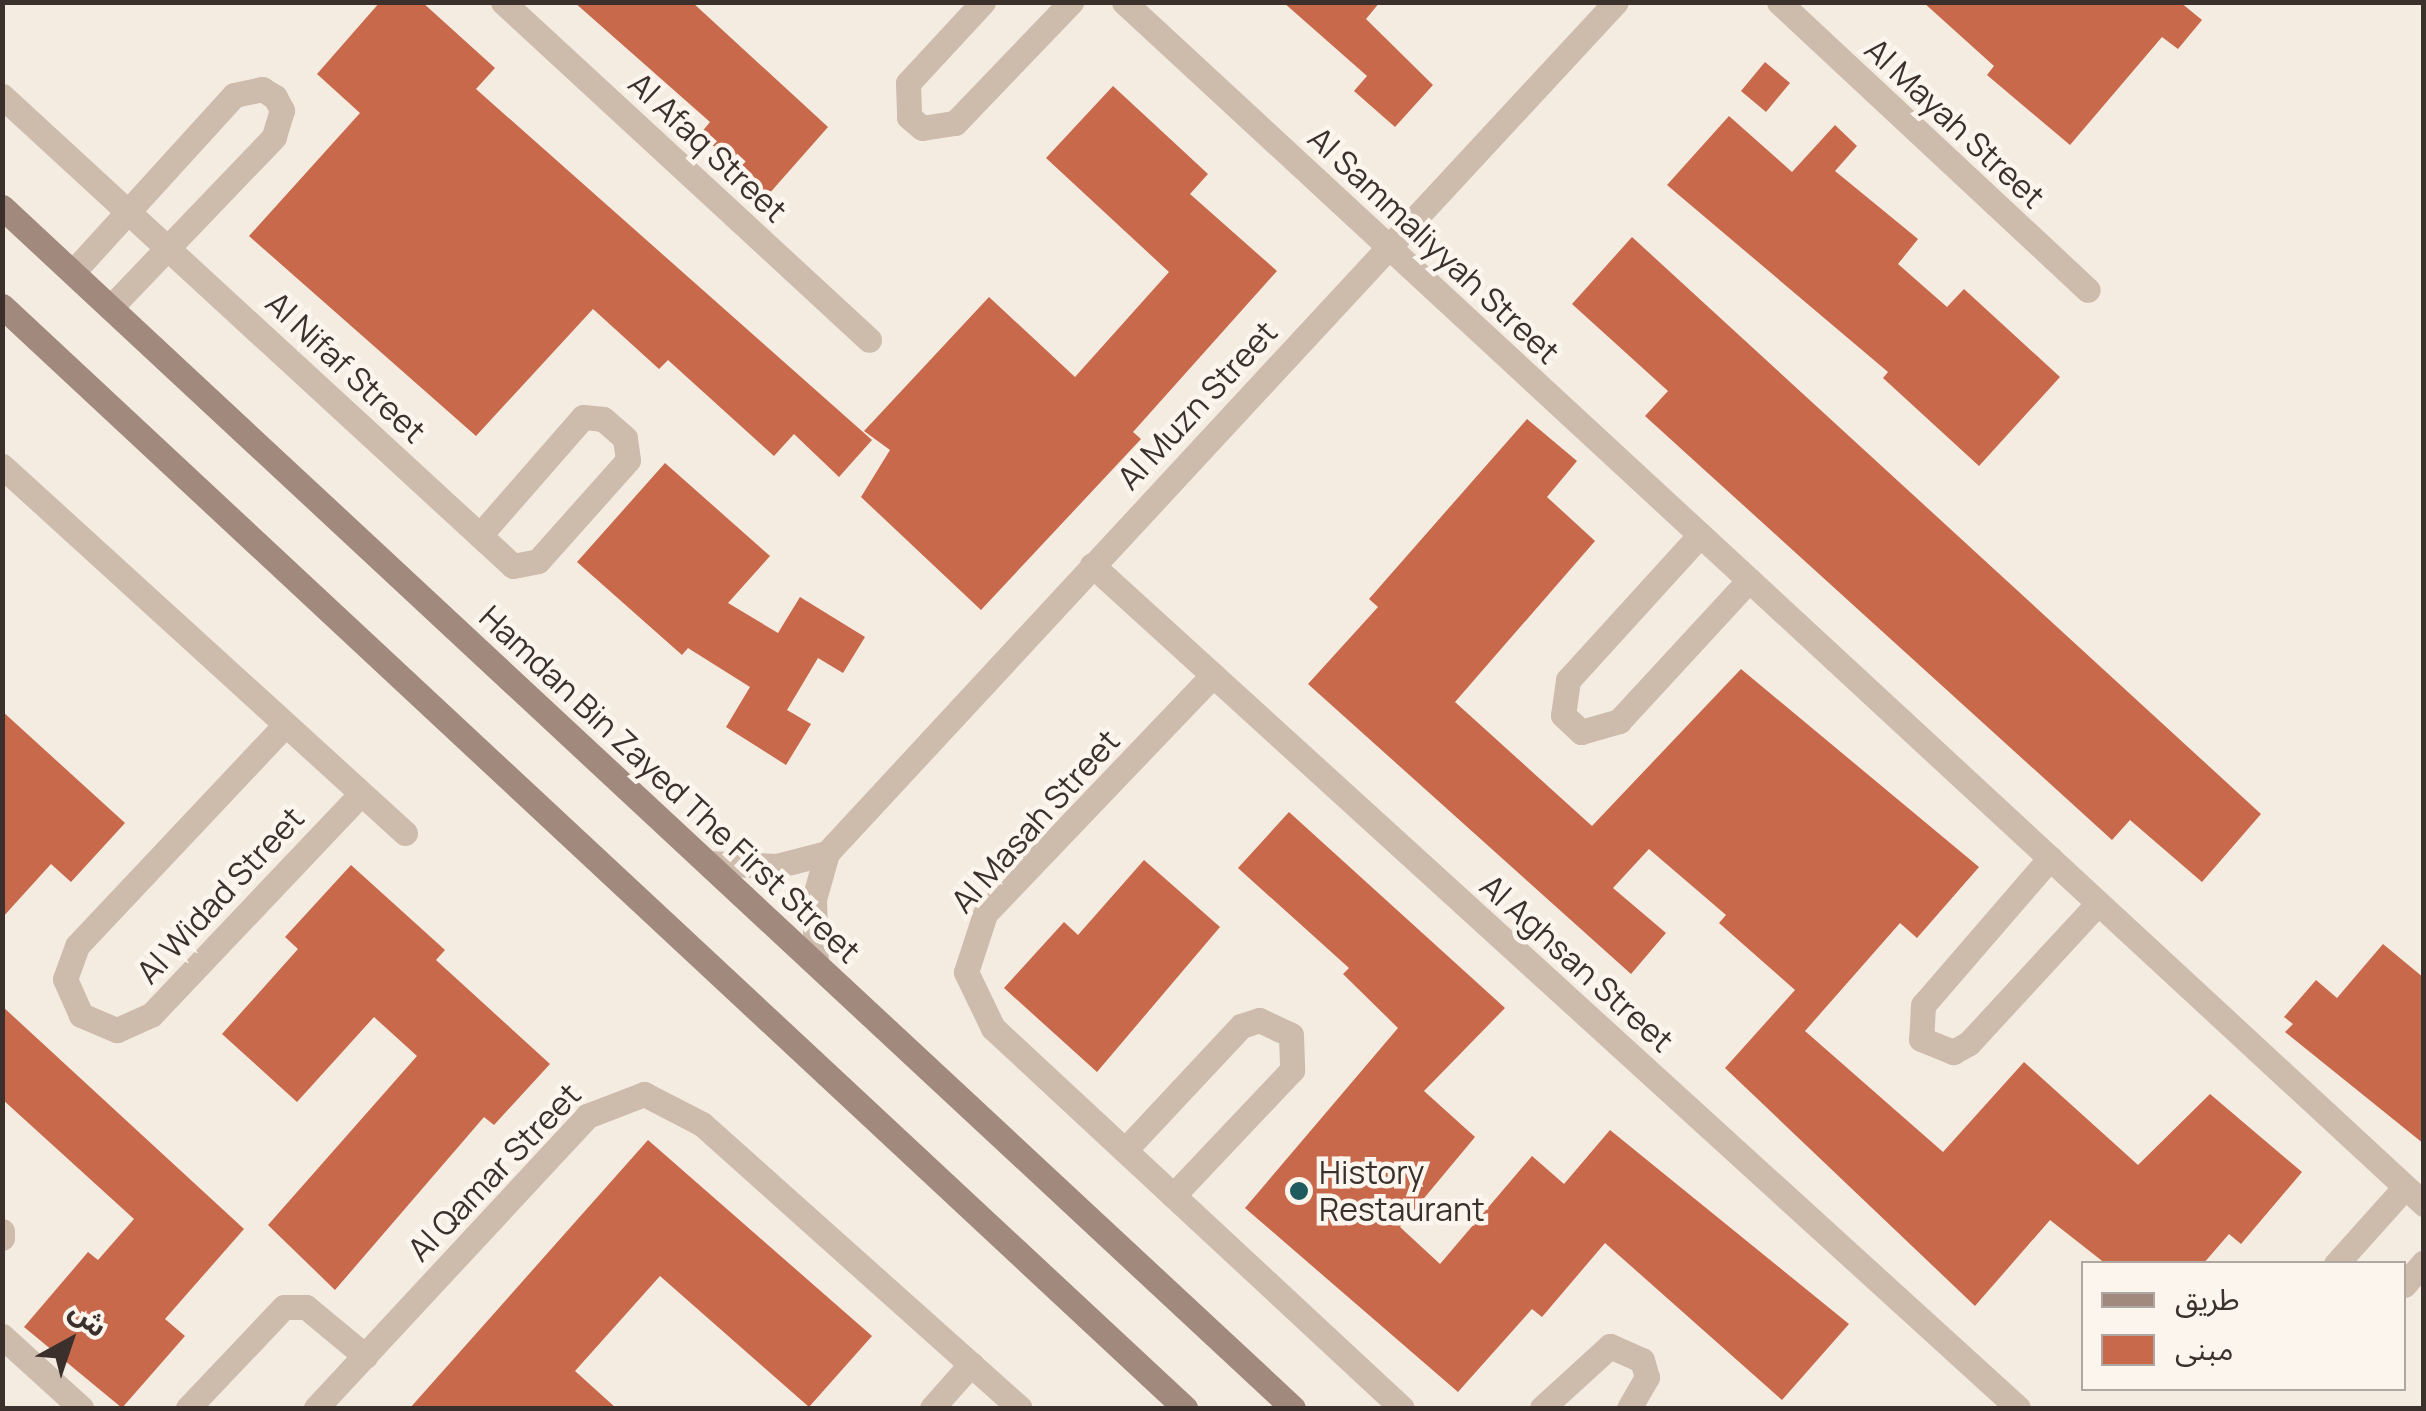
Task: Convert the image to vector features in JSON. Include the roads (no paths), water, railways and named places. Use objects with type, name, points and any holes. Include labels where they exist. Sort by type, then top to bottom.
[{"type":"main road","name":"Hamdan Bin Zayed The First Street","points":[[2,207],[1293,1408]]},
{"type":"main road","points":[[2,306],[1185,1408]]},
{"type":"street","name":"Al Afaq Street","points":[[503,2],[869,340]]},
{"type":"street","points":[[983,2],[908,84],[909,117],[922,128],[955,122],[1070,2]]},
{"type":"street","name":"Al Sammaliyyah Street","points":[[1124,2],[2414,1195],[2339,1261]]},
{"type":"street","name":"Al Muzn Street","points":[[816,963],[814,900],[826,853],[1616,2]]},
{"type":"street","name":"Al Mayah Street","points":[[1779,2],[2088,290]]},
{"type":"street","points":[[73,272],[234,95],[262,89],[275,97],[282,110],[274,138],[111,308]]},
{"type":"street","name":"Al Nifaf Street","points":[[2,96],[513,566],[533,566],[628,460],[626,438],[603,418],[583,417],[480,534]]},
{"type":"street","points":[[2,466],[406,833]]},
{"type":"street","points":[[1700,535],[1568,680],[1563,715],[1581,732],[1619,721],[1748,580]]},
{"type":"street","name":"Al Aghsan Street","points":[[1092,565],[2018,1408]]},
{"type":"street","name":"Al Masah Street","points":[[1212,675],[986,914],[969,944],[974,1003],[1173,1196],[1402,1408]]},
{"type":"street","name":"Al Widad Street","points":[[286,726],[77,946],[65,979],[81,1015],[117,1030],[152,1016],[361,794]]},
{"type":"street","points":[[708,863],[776,866],[826,853]]},
{"type":"street","points":[[2050,858],[1924,1005],[1922,1039],[1935,1051],[1969,1043],[2098,903]]},
{"type":"street","points":[[1125,1150],[1242,1026],[1259,1020],[1290,1035],[1292,1070],[1173,1196]]},
{"type":"street","name":"Al Qamar Street","points":[[316,1408],[587,1116],[644,1094],[702,1124],[1020,1408]]},
{"type":"street","points":[[2406,1283],[2424,1262]]},
{"type":"street","points":[[188,1408],[284,1307],[306,1307],[365,1356]]},
{"type":"street","points":[[2,1336],[80,1408]]},
{"type":"street","points":[[1542,1408],[1610,1346],[1642,1360],[1647,1377],[1629,1408]]},
{"type":"street","points":[[932,1408],[971,1364]]},
{"type":"place","name":"History Restaurant","points":[[1299,1191]]}]
